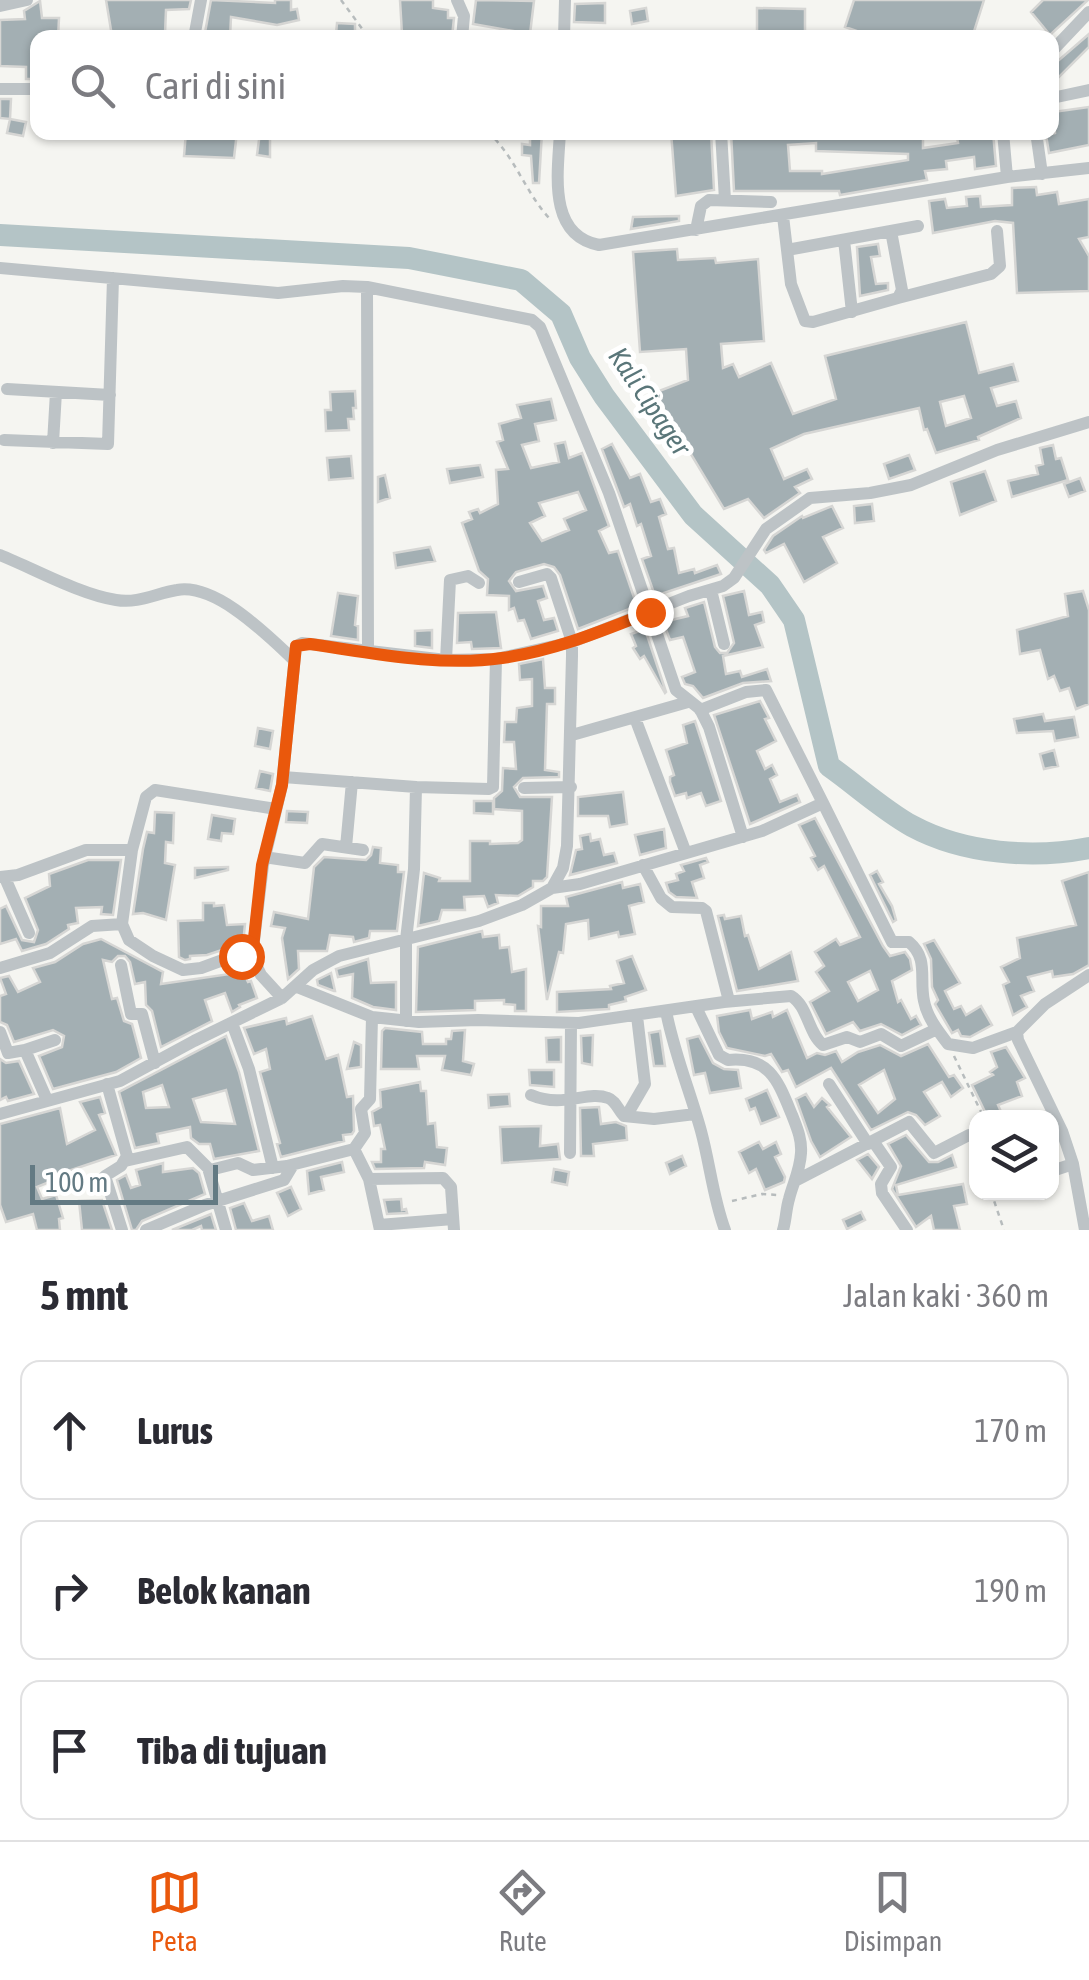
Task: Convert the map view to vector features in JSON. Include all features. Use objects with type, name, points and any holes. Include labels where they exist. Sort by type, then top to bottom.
[{"type":"street","points":[[0,6],[27,0]]},
{"type":"street","points":[[195,30],[201,0]]},
{"type":"street","points":[[457,0],[464,16],[463,30]]},
{"type":"street","points":[[564,30],[565,0]]},
{"type":"street","points":[[1059,43],[1089,12]]},
{"type":"street","points":[[0,89],[30,89]]},
{"type":"street","points":[[1059,96],[1089,90]]},
{"type":"street","points":[[560,140],[557,192],[564,218],[577,237],[610,244],[1007,177],[1089,168]]},
{"type":"street","points":[[721,140],[725,200]]},
{"type":"street","points":[[1004,140],[1007,177]]},
{"type":"street","points":[[1037,140],[1042,174]]},
{"type":"street","points":[[696,230],[704,202],[771,202]]},
{"type":"street","points":[[784,216],[791,284],[805,321],[813,322],[991,274],[1000,266],[997,231]]},
{"type":"street","points":[[786,250],[918,226]]},
{"type":"street","points":[[891,231],[902,290],[898,298]]},
{"type":"street","points":[[844,240],[852,312]]},
{"type":"street","points":[[0,268],[278,293],[367,286],[518,315],[540,327],[610,493],[676,690],[694,706],[715,745],[743,837]]},
{"type":"street","points":[[4,440],[106,446],[113,278]]},
{"type":"street","points":[[367,286],[368,652]]},
{"type":"street","points":[[7,390],[110,395]]},
{"type":"street","points":[[52,442],[56,392]]},
{"type":"street","points":[[282,998],[252,957],[264,857],[283,777],[296,646],[302,643],[446,660],[496,659],[572,642],[723,586],[734,578],[759,538],[810,498],[911,484],[997,450],[1089,422]]},
{"type":"street","points":[[0,555],[120,601],[200,589],[294,660]]},
{"type":"street","points":[[518,582],[547,574],[552,578],[572,642],[565,858],[552,888]]},
{"type":"street","points":[[446,660],[450,580],[468,576],[480,582]]},
{"type":"street","points":[[711,590],[724,644]]},
{"type":"street","points":[[283,777],[493,787],[496,659]]},
{"type":"street","points":[[572,734],[766,690],[892,942],[908,942],[918,953],[924,971],[924,1002],[948,1044],[973,1048],[1017,1032],[1045,1004],[1089,976]]},
{"type":"street","points":[[635,718],[686,853]]},
{"type":"street","points":[[346,848],[352,782]]},
{"type":"street","points":[[406,1021],[406,940],[414,868],[416,786]]},
{"type":"street","points":[[524,788],[570,788]]},
{"type":"street","points":[[252,957],[231,957],[183,970],[128,940],[122,924],[132,850],[146,796],[155,790],[276,809]]},
{"type":"street","points":[[0,1114],[120,1081],[282,998],[313,970],[338,956],[480,921],[552,888],[743,837],[823,803]]},
{"type":"street","points":[[264,857],[304,864],[318,846],[363,850]]},
{"type":"street","points":[[28,933],[3,877],[86,850],[132,850]]},
{"type":"street","points":[[643,866],[672,907],[706,911],[729,1001]]},
{"type":"street","points":[[0,968],[50,953],[92,926],[122,924]]},
{"type":"street","points":[[121,965],[131,1014],[142,1014],[155,1063]]},
{"type":"street","points":[[297,987],[372,1017],[406,1021],[571,1023],[729,1001],[795,997],[818,1044],[842,1038],[860,1042],[881,1034],[901,1046],[937,1030]]},
{"type":"street","points":[[696,1007],[719,1054],[728,1060],[755,1062],[766,1068],[780,1085],[801,1144],[798,1180],[788,1200],[784,1230]]},
{"type":"street","points":[[666,1011],[725,1230]]},
{"type":"street","points":[[628,1115],[645,1084],[636,1016]]},
{"type":"street","points":[[122,1230],[106,1176],[126,1161],[187,1147],[214,1172],[238,1163],[254,1170],[293,1165],[354,1149],[365,1133],[361,1109],[370,1099],[372,1017]]},
{"type":"street","points":[[570,1154],[571,1023]]},
{"type":"street","points":[[232,1024],[250,1070],[274,1168]]},
{"type":"street","points":[[0,1032],[8,1053],[54,1040]]},
{"type":"street","points":[[1017,1032],[1062,1131],[1084,1192],[1085,1230]]},
{"type":"street","points":[[25,1050],[47,1100]]},
{"type":"street","points":[[107,1084],[126,1146],[126,1161]]},
{"type":"street","points":[[829,1084],[891,1167],[881,1184],[882,1193],[907,1230]]},
{"type":"street","points":[[531,1095],[546,1102],[607,1097],[622,1115],[654,1118],[695,1114]]},
{"type":"street","points":[[798,1180],[910,1122],[934,1153],[969,1136]]},
{"type":"street","points":[[354,1149],[369,1180],[380,1228],[454,1224],[450,1187],[444,1178],[369,1180]]},
{"type":"street","points":[[1059,1168],[1072,1164]]},
{"type":"street","points":[[146,1230],[217,1201],[284,1180],[293,1165]]},
{"type":"street","points":[[208,1168],[226,1230]]},
{"type":"path","points":[[341,0],[363,30]]},
{"type":"path","points":[[496,140],[507,150],[548,217],[577,237]]},
{"type":"path","points":[[948,1044],[980,1110]]},
{"type":"path","points":[[716,1208],[762,1194],[788,1200]]},
{"type":"path","points":[[995,1200],[1004,1230]]},
{"type":"building","points":[[106,0],[191,0],[189,9],[166,10],[165,30],[111,30]]},
{"type":"building","points":[[211,0],[291,0],[291,10],[297,9],[299,20],[277,25],[231,17],[230,30],[205,30]]},
{"type":"building","points":[[400,0],[433,0],[433,8],[448,10],[448,18],[454,18],[453,30],[402,30]]},
{"type":"building","points":[[476,0],[534,1],[530,30],[473,24]]},
{"type":"building","points":[[854,0],[984,0],[975,30],[845,27]]},
{"type":"building","points":[[1043,0],[1088,0],[1055,30],[1046,30],[1031,12]]},
{"type":"building","points":[[40,1],[42,18],[59,18],[58,30],[30,30],[30,79],[26,79],[26,67],[0,66],[0,20],[25,19],[24,11]]},
{"type":"building","points":[[605,3],[605,23],[574,22],[575,4]]},
{"type":"building","points":[[646,8],[648,21],[632,24],[630,11]]},
{"type":"building","points":[[757,8],[805,9],[805,30],[757,30]]},
{"type":"building","points":[[337,23],[355,24],[355,30],[336,30]]},
{"type":"building","points":[[1089,34],[1089,47],[1059,77],[1059,60]]},
{"type":"building","points":[[0,99],[11,99],[10,119],[0,118]]},
{"type":"building","points":[[1089,107],[1089,145],[1049,153],[1047,140],[1059,140],[1059,111]]},
{"type":"building","points":[[10,119],[26,122],[23,136],[7,133]]},
{"type":"building","points":[[185,140],[236,140],[234,158],[184,156]]},
{"type":"building","points":[[259,140],[270,140],[270,157],[257,155]]},
{"type":"building","points":[[530,140],[542,140],[539,183],[533,183],[531,156],[522,155],[522,144],[530,145]]},
{"type":"building","points":[[672,140],[711,140],[714,190],[676,196]]},
{"type":"building","points":[[731,140],[923,140],[923,148],[958,143],[957,140],[994,140],[996,166],[975,169],[974,157],[946,161],[947,169],[925,171],[927,180],[840,195],[839,191],[734,191]],"holes":[[[816,143],[816,151],[908,154],[908,160],[822,174],[790,171],[788,145]]]},
{"type":"building","points":[[1036,187],[1037,195],[1057,192],[1059,204],[1089,199],[1089,237],[1079,239],[1089,256],[1089,291],[1017,293],[1013,223],[995,221],[933,233],[929,201],[945,199],[947,208],[967,206],[966,197],[980,196],[981,207],[1012,205],[1012,188]]},
{"type":"building","points":[[679,216],[679,221],[631,229],[633,217]]},
{"type":"building","points":[[878,244],[880,256],[871,257],[876,284],[888,283],[888,290],[860,296],[857,247]]},
{"type":"building","points":[[677,249],[678,260],[715,258],[716,263],[758,259],[764,341],[721,344],[723,368],[733,364],[739,377],[771,363],[793,414],[836,399],[825,356],[966,322],[979,373],[1013,364],[1018,381],[991,388],[997,406],[1016,401],[1021,418],[978,437],[979,440],[936,453],[927,429],[924,430],[919,408],[804,434],[771,449],[784,479],[807,469],[812,479],[795,487],[800,493],[764,518],[748,499],[724,509],[654,393],[688,380],[686,349],[640,352],[633,252]],"holes":[[[964,396],[971,418],[946,426],[940,402]]]},
{"type":"building","points":[[355,391],[356,408],[354,419],[348,419],[349,430],[326,431],[325,410],[331,410],[330,392]]},
{"type":"building","points":[[551,399],[556,420],[535,424],[539,441],[522,445],[531,468],[559,462],[555,444],[565,442],[569,458],[582,453],[609,526],[599,531],[609,553],[618,551],[637,606],[578,629],[554,567],[544,564],[516,572],[509,581],[516,591],[543,586],[547,598],[538,601],[544,620],[554,618],[558,631],[531,639],[524,620],[518,621],[514,608],[509,610],[509,596],[487,595],[488,579],[479,571],[462,523],[472,519],[469,512],[478,509],[480,513],[498,504],[496,470],[508,469],[497,442],[503,440],[499,424],[521,418],[517,405]],"holes":[[[578,492],[586,510],[564,519],[569,530],[542,541],[530,523],[545,516],[539,503]]]},
{"type":"building","points":[[612,444],[630,478],[640,474],[651,502],[660,499],[666,514],[659,517],[668,549],[674,548],[679,573],[694,569],[695,573],[717,565],[721,574],[655,596],[642,559],[651,556],[641,524],[637,526],[630,504],[624,507],[602,449]]},
{"type":"building","points":[[1053,445],[1068,480],[1012,497],[1008,481],[1038,474],[1036,466],[1043,464],[1040,448]]},
{"type":"building","points":[[909,455],[915,470],[889,479],[884,464]]},
{"type":"building","points":[[351,456],[353,478],[329,480],[327,458]]},
{"type":"building","points":[[480,465],[483,477],[450,483],[447,469]]},
{"type":"building","points":[[985,471],[996,501],[960,515],[951,482]]},
{"type":"building","points":[[385,475],[390,498],[378,502],[378,477]]},
{"type":"building","points":[[1080,478],[1085,491],[1069,497],[1064,484]]},
{"type":"building","points":[[872,504],[874,521],[855,523],[854,506]]},
{"type":"building","points":[[832,506],[843,528],[823,537],[837,563],[804,582],[784,544],[766,553],[773,536],[802,516]]},
{"type":"building","points":[[430,547],[435,561],[396,568],[394,553]]},
{"type":"building","points":[[744,591],[749,615],[762,612],[764,622],[755,625],[763,647],[723,656],[726,674],[740,671],[742,677],[767,669],[771,681],[743,683],[703,698],[682,677],[695,672],[683,637],[670,640],[663,622],[688,616],[685,608],[704,602],[715,647],[720,653],[727,653],[734,643],[723,596]]},
{"type":"building","points":[[1083,591],[1089,610],[1089,704],[1076,709],[1069,688],[1060,691],[1054,676],[1048,679],[1040,650],[1020,654],[1017,630],[1068,616],[1065,594]]},
{"type":"building","points":[[338,593],[358,596],[358,640],[331,636]]},
{"type":"building","points":[[496,612],[501,648],[472,649],[471,642],[457,643],[458,613]]},
{"type":"building","points":[[645,629],[665,693],[644,656],[640,659],[633,648],[636,646],[631,634]]},
{"type":"building","points":[[432,630],[432,648],[415,646],[415,631]]},
{"type":"building","points":[[543,659],[545,688],[555,688],[555,704],[547,704],[545,770],[559,772],[559,777],[523,778],[514,787],[520,797],[552,797],[547,877],[533,881],[533,887],[518,896],[496,895],[498,903],[488,907],[484,896],[464,897],[465,910],[442,910],[439,921],[418,926],[424,873],[440,878],[439,881],[470,881],[470,841],[490,844],[522,840],[522,811],[494,809],[494,798],[502,791],[503,768],[516,769],[514,742],[504,742],[505,722],[516,722],[517,708],[532,706],[532,679],[520,680],[519,664]]},
{"type":"building","points":[[760,701],[776,741],[757,751],[765,769],[772,765],[777,775],[770,779],[780,802],[797,795],[800,802],[750,824],[714,715]]},
{"type":"building","points":[[1043,714],[1045,721],[1074,717],[1078,737],[1055,741],[1053,731],[1017,733],[1014,719]]},
{"type":"building","points":[[695,721],[721,801],[706,806],[701,793],[687,798],[686,793],[675,796],[670,782],[674,775],[666,750],[687,743],[683,725]]},
{"type":"building","points":[[258,728],[273,731],[270,749],[255,746]]},
{"type":"building","points":[[1054,750],[1058,766],[1044,769],[1040,754]]},
{"type":"building","points":[[260,771],[273,774],[270,791],[256,788]]},
{"type":"building","points":[[623,792],[627,824],[610,827],[608,816],[578,816],[578,797]]},
{"type":"building","points":[[474,801],[493,801],[493,814],[474,813]]},
{"type":"building","points":[[287,811],[308,812],[307,823],[286,822]]},
{"type":"building","points":[[155,812],[174,813],[173,843],[166,842],[165,863],[175,865],[166,920],[133,914],[143,849],[147,832],[154,833]]},
{"type":"building","points":[[212,815],[235,819],[233,834],[222,833],[221,841],[208,839]]},
{"type":"building","points":[[815,818],[883,946],[890,956],[905,952],[910,959],[912,970],[892,981],[898,1002],[901,1000],[911,1019],[916,1016],[921,1025],[902,1035],[881,1024],[860,1031],[853,1022],[826,1034],[810,1002],[829,991],[816,972],[824,966],[815,952],[836,939],[840,945],[860,937],[824,866],[818,870],[811,858],[815,856],[799,825]],"holes":[[[870,971],[878,990],[858,1001],[848,982]]]},
{"type":"building","points":[[664,829],[666,848],[640,855],[635,835]]},
{"type":"building","points":[[590,834],[591,841],[600,839],[604,855],[614,853],[617,863],[570,875],[576,850],[582,849],[580,836]]},
{"type":"building","points":[[373,847],[381,848],[380,863],[398,865],[398,872],[404,872],[397,931],[370,931],[369,938],[354,942],[353,937],[330,935],[327,951],[298,951],[299,969],[288,979],[282,938],[285,928],[271,926],[274,912],[308,919],[314,867],[324,857],[366,860]]},
{"type":"building","points":[[706,858],[708,862],[700,865],[704,878],[692,882],[697,898],[676,897],[669,892],[666,883],[678,880],[676,874],[684,871],[681,865]]},
{"type":"building","points":[[88,860],[121,860],[113,915],[101,914],[102,907],[76,908],[78,923],[68,925],[69,929],[46,944],[22,951],[16,939],[0,944],[0,909],[6,906],[22,940],[34,942],[38,930],[25,898],[50,886],[49,874]]},
{"type":"building","points":[[195,868],[228,870],[195,878]]},
{"type":"building","points":[[877,871],[883,882],[879,884],[892,906],[896,920],[893,922],[870,875]]},
{"type":"building","points":[[1089,872],[1089,965],[1073,974],[1053,977],[1052,971],[1028,977],[1034,991],[1021,996],[1027,1007],[1013,1015],[1003,985],[1009,982],[1001,967],[1020,958],[1017,938],[1076,925],[1062,881]]},
{"type":"building","points":[[622,882],[623,888],[640,884],[644,902],[629,906],[635,934],[619,937],[618,932],[589,939],[588,920],[566,924],[563,953],[559,952],[547,1000],[538,926],[541,927],[541,906],[568,906],[566,897]]},
{"type":"building","points":[[203,903],[224,905],[227,925],[245,924],[243,944],[185,960],[179,957],[178,921],[203,920]]},
{"type":"building","points":[[724,915],[725,919],[741,916],[759,969],[791,952],[798,981],[737,991],[718,916]]},
{"type":"building","points":[[482,931],[483,937],[499,935],[500,948],[509,947],[512,972],[526,969],[526,1011],[515,1011],[515,1005],[504,1004],[504,1000],[475,1001],[475,1010],[416,1012],[418,947]]},
{"type":"building","points":[[101,939],[163,972],[161,984],[243,972],[257,998],[232,1012],[225,993],[205,1000],[212,1021],[161,1047],[152,1011],[146,1005],[145,982],[135,984],[125,956],[112,962],[103,960],[112,999],[117,998],[124,1021],[132,1024],[141,1058],[116,1072],[53,1089],[39,1056],[62,1047],[64,1036],[53,1030],[14,1042],[7,1025],[0,1022],[0,996],[6,994],[0,978],[9,976],[18,992],[40,982],[33,968],[55,962],[83,944]]},
{"type":"building","points":[[934,940],[960,983],[945,991],[954,1009],[961,1006],[966,1015],[981,1006],[992,1025],[970,1037],[961,1036],[958,1030],[952,1033],[935,1004],[938,1000],[932,987],[931,959],[924,944]]},
{"type":"building","points":[[632,956],[646,990],[609,1005],[609,1009],[557,1012],[557,992],[611,989],[610,986],[624,983],[617,961]]},
{"type":"building","points":[[368,959],[371,983],[396,982],[396,1010],[373,1007],[352,998],[353,974],[338,977],[336,969]]},
{"type":"building","points":[[331,973],[335,991],[318,985],[317,980]]},
{"type":"building","points":[[750,1010],[752,1019],[772,1012],[773,1017],[787,1010],[807,1058],[836,1051],[842,1062],[880,1045],[901,1056],[928,1044],[949,1077],[954,1075],[963,1088],[951,1097],[942,1082],[924,1092],[940,1116],[925,1125],[908,1112],[871,1130],[831,1068],[796,1087],[788,1070],[782,1072],[771,1054],[727,1048],[717,1016]],"holes":[[[884,1070],[895,1099],[878,1113],[859,1085]]]},
{"type":"building","points":[[312,1016],[326,1059],[338,1055],[347,1097],[353,1096],[354,1131],[343,1135],[344,1141],[281,1157],[260,1072],[270,1069],[266,1049],[254,1054],[244,1028],[286,1018],[287,1024]]},
{"type":"building","points":[[385,1028],[422,1032],[423,1044],[446,1044],[452,1031],[465,1030],[463,1061],[474,1064],[471,1075],[442,1070],[445,1056],[417,1056],[419,1069],[381,1069]]},
{"type":"building","points":[[660,1031],[665,1066],[654,1066],[649,1033]]},
{"type":"building","points":[[593,1035],[592,1065],[582,1063],[581,1036]]},
{"type":"building","points":[[226,1036],[259,1151],[214,1159],[210,1144],[199,1144],[191,1138],[190,1127],[157,1134],[159,1143],[135,1148],[119,1092]],"holes":[[[162,1085],[169,1107],[146,1108],[143,1092]],[[226,1090],[235,1124],[201,1122],[193,1099]]]},
{"type":"building","points":[[699,1036],[713,1063],[738,1070],[741,1088],[710,1093],[705,1073],[694,1075],[687,1039]]},
{"type":"building","points":[[561,1037],[561,1062],[547,1062],[546,1038]]},
{"type":"building","points":[[354,1042],[361,1045],[361,1067],[347,1069]]},
{"type":"building","points":[[1006,1047],[1025,1078],[1017,1082],[1022,1096],[998,1105],[1000,1110],[984,1110],[972,1085],[993,1075],[990,1072],[997,1067],[991,1052]]},
{"type":"building","points":[[0,1059],[6,1063],[19,1061],[34,1094],[0,1100]]},
{"type":"building","points":[[529,1070],[554,1070],[554,1087],[530,1085]]},
{"type":"building","points":[[420,1082],[421,1091],[426,1091],[428,1124],[435,1123],[437,1147],[447,1148],[445,1165],[425,1162],[424,1168],[375,1169],[372,1162],[381,1162],[381,1149],[385,1149],[380,1125],[374,1126],[372,1112],[381,1107],[380,1090]]},
{"type":"building","points":[[767,1090],[779,1117],[761,1124],[755,1108],[750,1110],[746,1099]]},
{"type":"building","points":[[509,1094],[510,1106],[489,1108],[488,1095]]},
{"type":"building","points":[[806,1094],[814,1107],[822,1098],[830,1105],[827,1107],[851,1137],[820,1157],[796,1099]]},
{"type":"building","points":[[100,1097],[105,1113],[99,1115],[116,1155],[68,1171],[69,1174],[37,1187],[42,1199],[56,1195],[63,1218],[59,1219],[60,1230],[37,1230],[33,1214],[6,1222],[0,1205],[0,1124],[60,1108],[67,1144],[95,1130],[80,1102]]},
{"type":"building","points":[[599,1107],[601,1124],[616,1122],[626,1126],[627,1140],[593,1144],[594,1156],[581,1156],[580,1108]]},
{"type":"building","points":[[541,1126],[540,1146],[558,1144],[560,1159],[502,1163],[500,1127]]},
{"type":"building","points":[[906,1135],[929,1162],[952,1155],[956,1167],[896,1185],[898,1195],[963,1184],[967,1204],[954,1206],[960,1230],[934,1230],[931,1216],[916,1227],[892,1189],[901,1166],[888,1144]]},
{"type":"building","points":[[759,1142],[763,1149],[776,1142],[781,1154],[775,1157],[785,1177],[784,1182],[765,1190],[756,1169],[749,1173],[739,1152]]},
{"type":"building","points":[[868,1154],[879,1167],[872,1179],[857,1160]]},
{"type":"building","points":[[682,1156],[686,1166],[670,1174],[666,1163]]},
{"type":"building","points":[[342,1162],[344,1172],[321,1177],[324,1190],[309,1194],[307,1171]]},
{"type":"building","points":[[163,1163],[163,1172],[193,1168],[199,1173],[205,1194],[142,1221],[132,1230],[117,1180],[126,1175],[131,1188],[140,1185],[136,1170]]},
{"type":"building","points":[[554,1169],[569,1172],[567,1185],[552,1182]]},
{"type":"building","points":[[291,1187],[301,1209],[288,1216],[277,1193]]},
{"type":"building","points":[[401,1199],[402,1210],[407,1213],[387,1214],[384,1200]]},
{"type":"building","points":[[102,1200],[112,1230],[82,1230],[79,1201]]},
{"type":"building","points":[[244,1203],[252,1221],[269,1216],[273,1230],[236,1230],[230,1208]]},
{"type":"building","points":[[861,1212],[865,1220],[847,1229],[843,1220]]},
{"type":"building","points":[[211,1214],[216,1230],[202,1230],[201,1226],[172,1230]]},
{"type":"waterway","name":"Kali Cipager","points":[[0,235],[409,258],[521,280],[561,314],[580,358],[604,396],[693,515],[770,585],[794,620],[829,766],[901,820],[954,843],[1022,853],[1089,848]]},
{"type":"route","points":[[241,956],[252,957],[256,936],[262,865],[282,785],[296,646],[302,643],[446,660],[496,659],[572,642],[650,612]]}]
